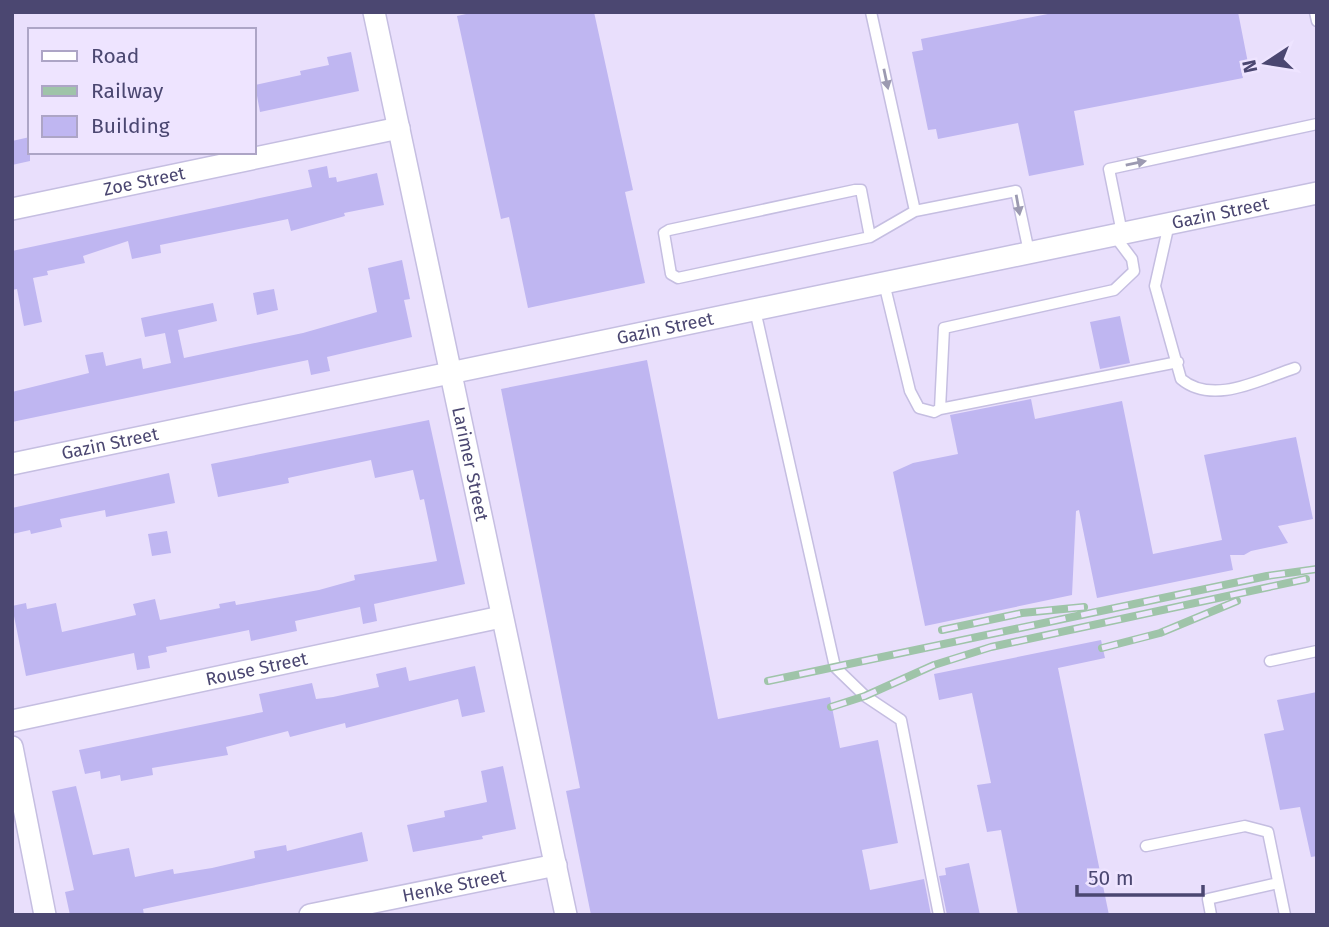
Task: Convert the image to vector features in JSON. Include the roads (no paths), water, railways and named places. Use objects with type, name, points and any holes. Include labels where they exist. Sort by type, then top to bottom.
[{"type":"street","name":"Larimer Street","points":[[374,12],[566,915]]},
{"type":"street","name":"Zoe Street","points":[[12,209],[399,128]]},
{"type":"street","name":"Gazin Street","points":[[12,464],[1317,192]]},
{"type":"street","name":"Rouse Street","points":[[12,721],[501,617]]},
{"type":"street","points":[[12,747],[46,915]]},
{"type":"street","name":"Henke Street","points":[[310,915],[556,865]]},
{"type":"lane","points":[[872,12],[915,211]]},
{"type":"lane","points":[[1315,12],[1317,21]]},
{"type":"lane","points":[[940,409],[944,328],[1114,290],[1134,271],[1132,259],[1118,234],[1109,169],[1317,124]]},
{"type":"lane","points":[[870,237],[864,197],[861,190],[855,190],[669,230],[664,233],[663,239],[674,278],[870,237],[915,211],[1016,191],[1029,253]]},
{"type":"lane","points":[[1169,224],[1155,286],[1181,379],[1220,392],[1295,368]]},
{"type":"lane","points":[[884,283],[910,391],[919,408],[934,412],[1178,362]]},
{"type":"lane","points":[[755,310],[835,667],[866,696],[901,720],[939,915]]},
{"type":"lane","points":[[1270,661],[1317,651]]},
{"type":"lane","points":[[1146,846],[1245,825],[1268,832],[1285,915]]},
{"type":"lane","points":[[1211,915],[1208,899],[1278,883]]},
{"type":"railway","points":[[768,681],[1267,576],[1317,569]]},
{"type":"railway","points":[[831,707],[865,696],[934,665],[991,647],[1306,579]]},
{"type":"railway","points":[[1102,648],[1160,633],[1237,601]]},
{"type":"railway","points":[[942,630],[1022,613],[1084,607]]}]
